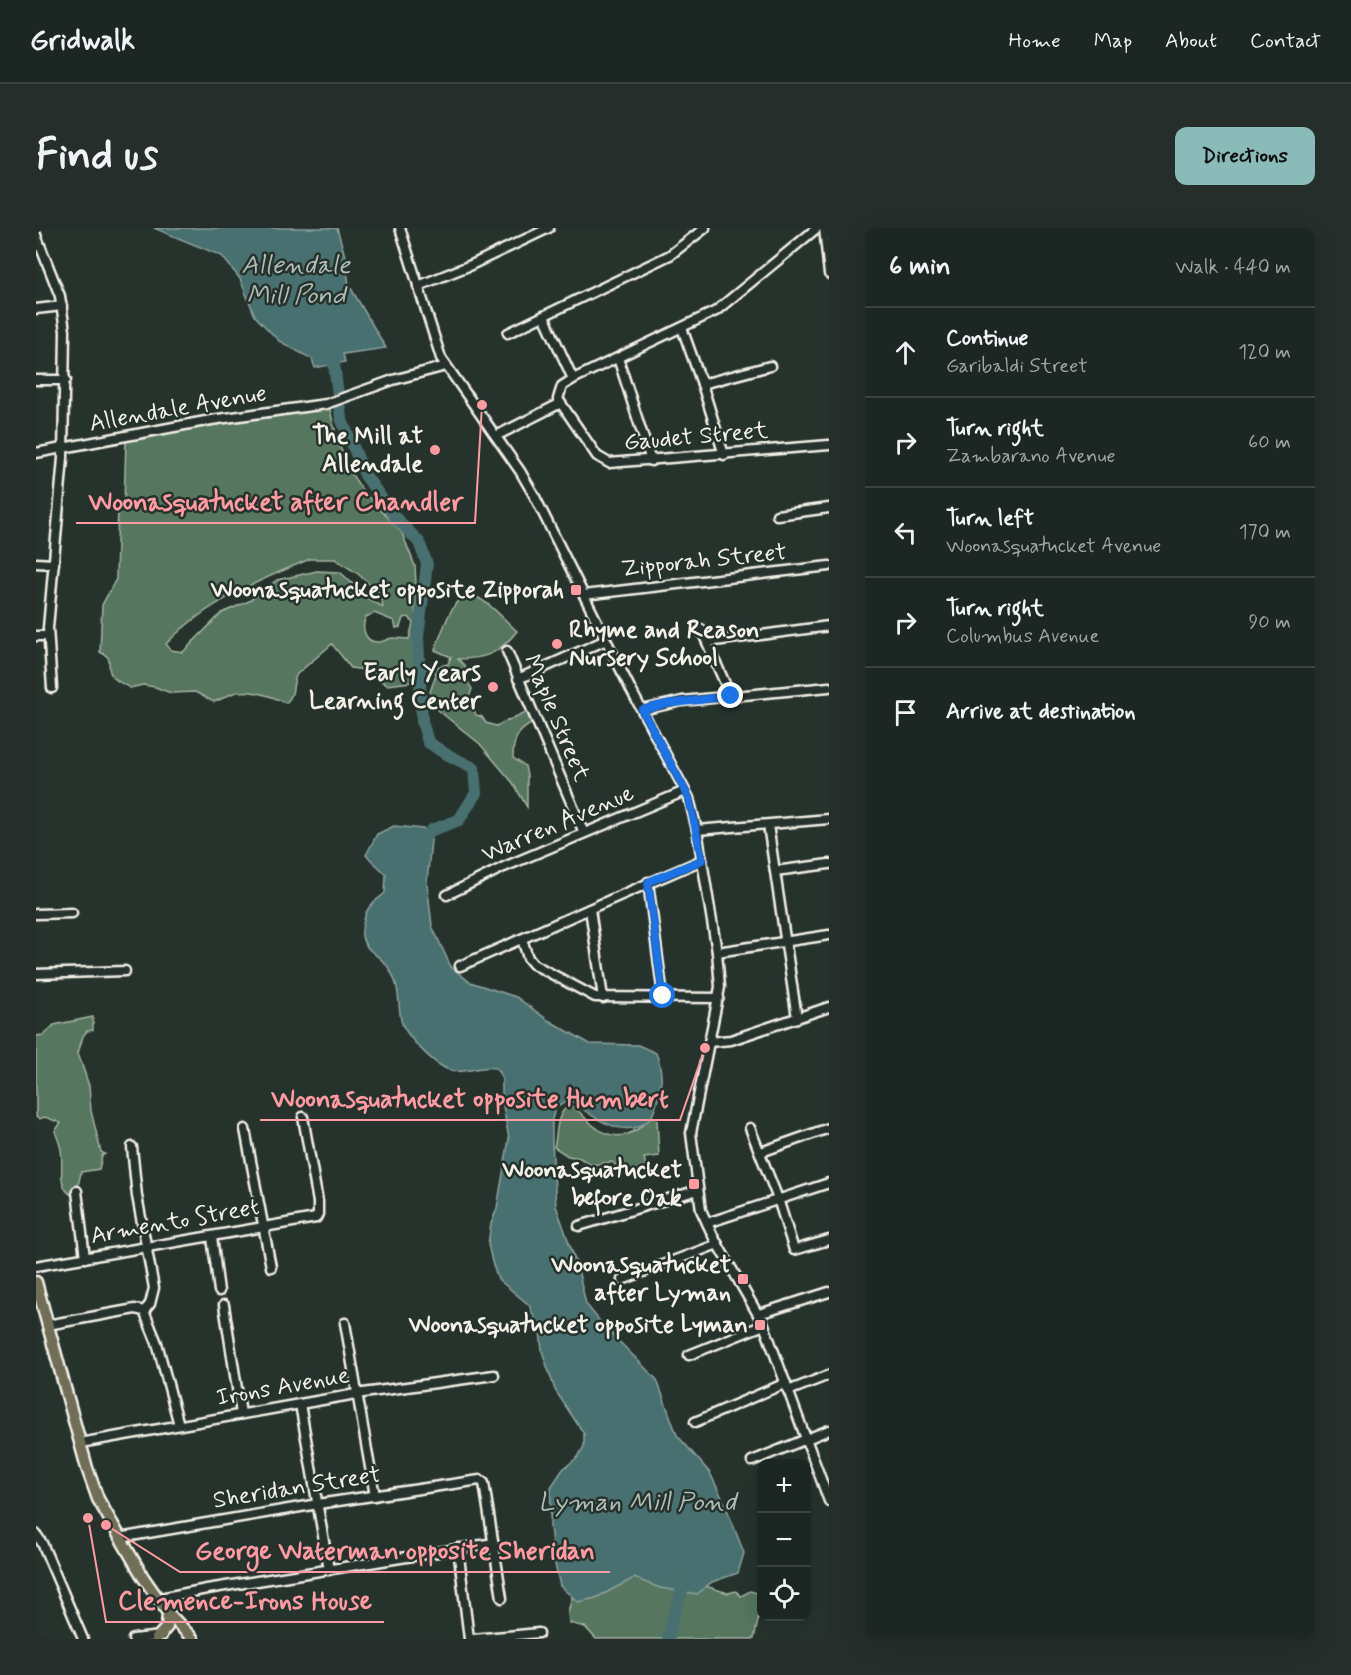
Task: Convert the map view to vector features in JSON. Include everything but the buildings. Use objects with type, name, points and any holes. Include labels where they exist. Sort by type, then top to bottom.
[{"type":"main road","points":[[36,1282],[43,1320],[55,1347],[80,1443],[103,1511],[168,1614],[194,1639]]},
{"type":"main road","points":[[163,1637],[168,1614]]},
{"type":"main road","points":[[163,1637],[179,1624]]},
{"type":"street","points":[[401,228],[436,346],[446,366],[520,471],[535,497],[685,791],[697,830],[717,952],[720,987],[691,1133],[701,1210],[765,1325],[829,1499]]},
{"type":"street","points":[[418,286],[471,265],[549,228]]},
{"type":"street","points":[[508,333],[670,255],[705,228]]},
{"type":"street","points":[[496,436],[560,404],[558,399],[561,386],[573,379],[721,308],[817,228]]},
{"type":"street","points":[[824,228],[829,274]]},
{"type":"street","points":[[36,235],[56,283],[65,330],[64,448],[48,636],[52,688]]},
{"type":"street","points":[[36,309],[62,306]]},
{"type":"street","points":[[544,316],[573,379]]},
{"type":"street","points":[[682,328],[724,454]]},
{"type":"street","points":[[618,358],[651,461]]},
{"type":"street","name":"Allendale Avenue","points":[[36,453],[211,420],[326,404],[390,381],[446,366]]},
{"type":"street","points":[[702,384],[770,366]]},
{"type":"street","points":[[36,380],[66,380]]},
{"type":"street","name":"Gaudet Street","points":[[560,404],[600,459],[615,464],[829,445]]},
{"type":"street","points":[[777,515],[829,508]]},
{"type":"street","points":[[36,563],[54,564]]},
{"type":"street","name":"Zipporah Street","points":[[584,595],[829,566]]},
{"type":"street","points":[[707,642],[829,626]]},
{"type":"street","points":[[700,629],[731,696]]},
{"type":"street","points":[[36,636],[48,636]]},
{"type":"street","points":[[518,679],[606,640]]},
{"type":"street","name":"Maple Street","points":[[507,651],[584,833]]},
{"type":"street","points":[[642,710],[666,704],[731,696],[829,687]]},
{"type":"street","name":"Warren Avenue","points":[[447,894],[685,791]]},
{"type":"street","points":[[697,830],[829,819]]},
{"type":"street","points":[[768,825],[798,1018]]},
{"type":"street","points":[[460,966],[702,860]]},
{"type":"street","points":[[776,871],[829,864]]},
{"type":"street","points":[[648,882],[663,996]]},
{"type":"street","points":[[590,909],[603,998]]},
{"type":"street","points":[[36,914],[72,913]]},
{"type":"street","points":[[717,952],[829,935]]},
{"type":"street","points":[[522,939],[528,958],[533,964],[588,993],[603,998],[663,996],[719,998]]},
{"type":"street","points":[[36,974],[125,971]]},
{"type":"street","points":[[709,1042],[731,1040],[829,1007]]},
{"type":"street","name":"Armento Street","points":[[36,1266],[316,1218],[318,1214],[314,1171],[303,1117]]},
{"type":"street","points":[[750,1128],[778,1199],[794,1250],[829,1240]]},
{"type":"street","points":[[761,1152],[829,1128]]},
{"type":"street","points":[[245,1129],[271,1267]]},
{"type":"street","points":[[132,1147],[137,1196],[154,1294],[144,1311]]},
{"type":"street","points":[[707,1222],[829,1183]]},
{"type":"street","points":[[579,1226],[698,1190]]},
{"type":"street","points":[[77,1191],[85,1258]]},
{"type":"street","points":[[212,1237],[219,1291]]},
{"type":"street","points":[[622,1280],[718,1244]]},
{"type":"street","points":[[759,1314],[829,1292]]},
{"type":"street","points":[[224,1305],[241,1414]]},
{"type":"street","points":[[43,1320],[144,1311]]},
{"type":"street","points":[[144,1311],[157,1343],[178,1425]]},
{"type":"street","points":[[345,1323],[375,1496]]},
{"type":"street","points":[[689,1355],[765,1325]]},
{"type":"street","name":"Irons Avenue","points":[[80,1443],[356,1394],[494,1375]]},
{"type":"street","points":[[695,1422],[787,1387],[829,1375]]},
{"type":"street","points":[[300,1404],[328,1570]]},
{"type":"street","points":[[752,1461],[829,1430]]},
{"type":"street","name":"Sheridan Street","points":[[119,1538],[318,1504],[480,1480],[484,1483],[494,1543]]},
{"type":"street","points":[[36,1534],[83,1639]]},
{"type":"street","points":[[159,1600],[207,1589],[494,1543],[502,1598]]},
{"type":"street","points":[[458,1548],[471,1639],[539,1633]]},
{"type":"street","points":[[133,1639],[163,1637]]},
{"type":"green space","points":[[329,406],[338,443],[354,478],[402,533],[415,566],[417,601],[413,644],[422,664],[428,667],[411,682],[387,685],[364,670],[351,668],[332,644],[297,674],[291,696],[286,703],[266,695],[244,691],[214,702],[195,692],[171,693],[143,685],[130,688],[116,680],[110,672],[109,659],[100,652],[102,605],[116,579],[118,507],[124,504],[126,440],[315,411]],"holes":[[[310,559],[335,559],[357,573],[380,594],[383,607],[370,600],[340,572],[317,571],[277,580],[249,601],[222,613],[183,652],[171,650],[166,644],[197,617],[233,594]],[[374,613],[394,621],[396,628],[400,627],[403,618],[409,617],[413,623],[409,639],[391,638],[379,642],[370,640],[365,634],[364,625],[366,617]]]},
{"type":"green space","points":[[468,594],[488,604],[517,631],[504,645],[491,654],[458,659],[466,667],[466,675],[472,689],[469,697],[476,715],[482,717],[486,723],[496,726],[530,710],[535,722],[524,728],[517,736],[513,758],[525,766],[527,807],[513,783],[480,744],[438,710],[430,692],[436,674],[433,668],[448,664],[451,657],[435,650],[444,626],[457,602]]},
{"type":"green space","points":[[93,1017],[93,1030],[87,1031],[83,1036],[78,1053],[89,1086],[91,1111],[101,1152],[105,1154],[102,1156],[99,1169],[81,1172],[73,1196],[64,1187],[62,1176],[62,1156],[55,1131],[61,1123],[45,1117],[39,1119],[36,1117],[36,1036],[44,1035],[54,1025]]},
{"type":"green space","points":[[567,1107],[574,1107],[595,1127],[613,1135],[628,1134],[634,1131],[641,1127],[651,1115],[657,1120],[659,1156],[644,1158],[646,1166],[634,1171],[631,1175],[630,1169],[618,1167],[612,1162],[591,1165],[580,1158],[568,1156],[554,1147],[560,1115]]},
{"type":"green space","points":[[645,1575],[705,1586],[728,1593],[736,1591],[741,1596],[750,1591],[757,1593],[758,1621],[754,1639],[596,1639],[585,1627],[569,1623],[568,1613],[572,1596]]},
{"type":"water","name":"Allendale Mill Pond","points":[[154,228],[337,228],[345,256],[349,285],[386,348],[343,354],[345,362],[315,368],[312,359],[279,341],[255,316],[240,279],[222,256]]},
{"type":"water","name":"Lyman Mill Pond","points":[[394,826],[432,830],[427,882],[432,926],[451,967],[470,982],[516,997],[548,1020],[590,1044],[638,1045],[656,1053],[660,1064],[660,1093],[649,1120],[640,1126],[620,1128],[610,1125],[590,1115],[574,1102],[564,1103],[555,1109],[552,1119],[552,1142],[556,1206],[577,1265],[586,1304],[602,1324],[657,1380],[677,1435],[710,1473],[744,1553],[738,1573],[712,1582],[697,1594],[660,1588],[634,1578],[596,1598],[578,1602],[560,1586],[550,1527],[551,1487],[563,1469],[578,1457],[584,1446],[584,1434],[555,1390],[542,1351],[540,1331],[529,1305],[498,1279],[492,1262],[488,1244],[509,1139],[502,1100],[502,1078],[496,1068],[450,1070],[425,1053],[403,1026],[397,987],[392,974],[385,963],[369,950],[362,936],[368,909],[385,893],[386,874],[366,855],[377,834]]},
{"type":"waterway","points":[[326,351],[334,364],[341,418],[365,475],[394,516],[419,542],[427,564],[418,637],[422,721],[428,742],[474,768],[476,793],[459,820],[432,830],[422,840]]},
{"type":"waterway","points":[[668,1639],[682,1591],[676,1578]]},
{"type":"place","name":"Woonasquatucket after Chandler","points":[[482,405]]},
{"type":"place","name":"The Mill at Allendale","points":[[435,450]]},
{"type":"place","name":"Woonasquatucket opposite Zipporah","points":[[576,590]]},
{"type":"place","name":"Rhyme and Reason Nursery School","points":[[557,644]]},
{"type":"place","name":"Early Years Learning Center","points":[[493,687]]},
{"type":"place","name":"Woonasquatucket opposite Humbert","points":[[705,1048]]},
{"type":"place","name":"Woonasquatucket before Oak","points":[[694,1184]]},
{"type":"place","name":"Woonasquatucket after Lyman","points":[[743,1279]]},
{"type":"place","name":"Woonasquatucket opposite Lyman","points":[[760,1325]]},
{"type":"place","name":"Clemence-Irons House","points":[[88,1518]]},
{"type":"place","name":"George Waterman opposite Sheridan","points":[[106,1525]]},
{"type":"route","points":[[663,996],[648,882],[702,860],[689,798],[642,710],[682,701],[731,696]]}]
